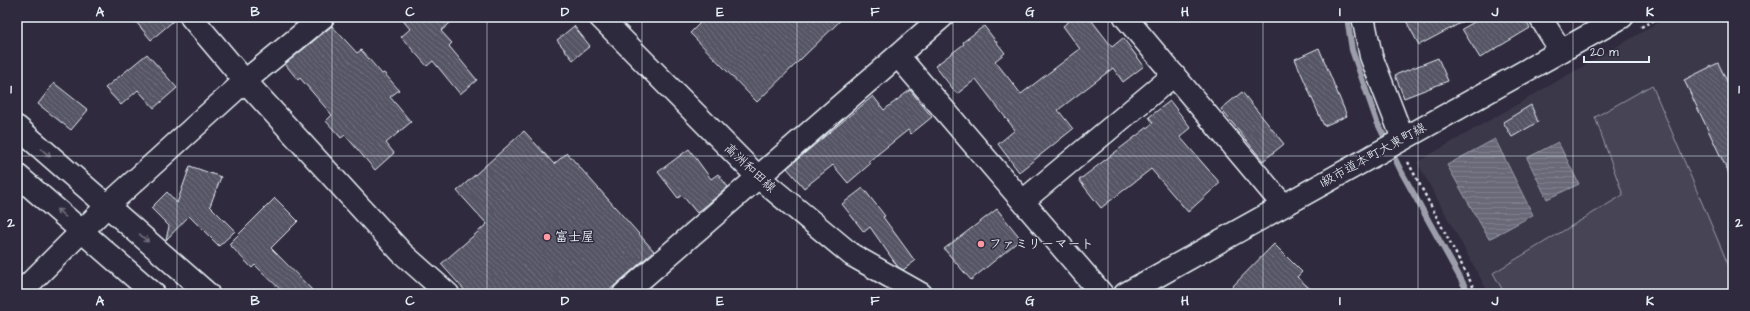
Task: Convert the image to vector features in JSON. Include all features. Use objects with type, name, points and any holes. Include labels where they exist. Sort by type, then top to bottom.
[{"type":"street","points":[[190,17],[245,81],[402,252],[448,294]]},
{"type":"street","points":[[17,291],[19,294],[107,206],[245,81],[323,17]]},
{"type":"street","name":"高洲和田線","points":[[600,17],[758,177],[852,255],[921,294]]},
{"type":"street","points":[[624,294],[942,17]]},
{"type":"street","points":[[1125,17],[1283,205]]},
{"type":"street","points":[[1363,17],[1372,56],[1404,147]]},
{"type":"street","points":[[1540,17],[1561,51]]},
{"type":"street","name":"1級市道本町大東町線","points":[[1125,294],[1283,205],[1404,147],[1561,51],[1622,17]]},
{"type":"street","points":[[898,56],[1102,294]]},
{"type":"street","points":[[1023,202],[1174,75]]},
{"type":"street","points":[[17,127],[208,294]]},
{"type":"street","points":[[17,175],[154,294]]},
{"type":"path","points":[[1404,147],[1477,294]]},
{"type":"shaded area","points":[[1668,17],[1733,17],[1733,294],[1489,294],[1417,162]]},
{"type":"shaded area","points":[[1652,85],[1733,276],[1733,294],[1505,294],[1493,273],[1623,195],[1595,117]]},
{"type":"water","points":[[1495,139],[1533,215],[1489,239],[1447,165]]},
{"type":"water","points":[[1558,142],[1579,184],[1547,199],[1527,158]]},
{"type":"building","points":[[132,17],[178,17],[151,40]]},
{"type":"building","points":[[400,17],[457,17],[441,31],[452,43],[449,46],[477,80],[460,94],[433,61],[427,66],[401,37],[410,29]]},
{"type":"building","points":[[706,17],[844,17],[757,102],[690,33]]},
{"type":"building","points":[[1074,17],[1089,17],[1112,47],[1123,38],[1144,66],[1123,82],[1113,68],[1058,110],[1073,129],[1019,172],[998,144],[1015,130],[976,79],[957,94],[935,66],[964,44],[963,42],[984,26],[1005,53],[995,61],[1021,94],[1080,49],[1063,26]]},
{"type":"building","points":[[1404,17],[1472,17],[1419,45]]},
{"type":"building","points":[[1483,17],[1523,17],[1530,28],[1480,58],[1462,29]]},
{"type":"building","points":[[332,26],[357,53],[361,50],[382,74],[384,73],[399,90],[390,97],[411,122],[386,143],[394,153],[375,170],[345,135],[341,138],[326,121],[332,115],[300,78],[298,80],[285,64]]},
{"type":"building","points":[[574,26],[590,46],[573,60],[557,40]]},
{"type":"building","points":[[1319,48],[1347,116],[1324,126],[1295,59]]},
{"type":"building","points":[[147,54],[177,88],[154,108],[138,90],[121,105],[105,88]]},
{"type":"building","points":[[1438,58],[1448,81],[1404,98],[1395,75]]},
{"type":"building","points":[[1718,63],[1733,93],[1733,182],[1684,80]]},
{"type":"building","points":[[54,83],[88,110],[71,130],[38,104]]},
{"type":"building","points":[[910,90],[932,117],[911,134],[908,130],[868,162],[870,164],[848,183],[833,165],[804,188],[787,168],[873,96],[884,110]]},
{"type":"building","points":[[1242,92],[1284,144],[1263,161],[1221,109]]},
{"type":"building","points":[[1170,101],[1191,128],[1180,137],[1220,183],[1188,212],[1151,169],[1101,208],[1079,180],[1153,123],[1149,117]]},
{"type":"building","points":[[1531,105],[1538,122],[1512,137],[1503,122]]},
{"type":"building","points":[[524,131],[554,164],[567,153],[654,251],[605,294],[468,294],[441,264],[487,224],[457,191]]},
{"type":"building","points":[[689,149],[711,179],[718,174],[728,187],[697,213],[682,195],[678,198],[658,172]]},
{"type":"building","points":[[190,166],[221,177],[210,206],[235,231],[219,246],[189,216],[166,240],[169,226],[151,208],[167,192],[177,203]]},
{"type":"building","points":[[863,188],[885,216],[883,217],[915,261],[903,270],[898,267],[870,227],[864,232],[842,204]]},
{"type":"building","points":[[275,198],[298,221],[271,248],[316,294],[285,294],[255,265],[252,268],[229,244]]},
{"type":"building","points":[[997,209],[1021,239],[971,280],[944,249]]},
{"type":"building","points":[[1274,244],[1302,272],[1297,277],[1316,294],[1225,294]]},
{"type":"waterway","points":[[1347,17],[1352,50],[1377,122],[1401,171],[1469,294]]},
{"type":"place","name":"富士屋","points":[[547,237]]},
{"type":"place","name":"ファミリーマート","points":[[981,244]]}]
